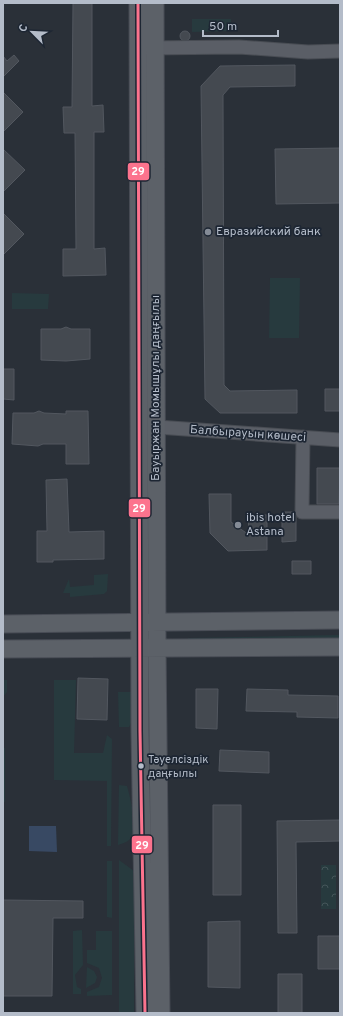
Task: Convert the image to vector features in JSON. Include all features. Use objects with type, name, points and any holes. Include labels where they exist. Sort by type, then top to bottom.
[{"type":"main road","name":"Бауыржан Момышұлы даңғылы","points":[[138,3],[147,48],[157,427],[157,648],[161,1013]]},
{"type":"main road","name":"Бауыржан Момышұлы даңғылы","points":[[145,1013],[140,623],[147,48],[155,3]]},
{"type":"main road","points":[[3,624],[340,620]]},
{"type":"main road","points":[[3,649],[340,647]]},
{"type":"street","points":[[147,48],[239,48],[308,52],[340,51]]},
{"type":"street","name":"Балбырауын көшесі","points":[[157,427],[340,440]]},
{"type":"street","points":[[303,437],[302,512],[340,512]]},
{"type":"green space","points":[[192,19],[231,19],[231,31],[192,32]]},
{"type":"green space","points":[[270,278],[300,278],[299,338],[269,338]]},
{"type":"green space","points":[[12,293],[49,294],[48,309],[12,309]]},
{"type":"green space","points":[[108,574],[107,591],[104,594],[70,597],[70,593],[63,593],[69,579],[70,587],[94,585],[94,575]]},
{"type":"green space","points":[[340,635],[340,642],[188,645],[188,638]]},
{"type":"green space","points":[[3,680],[7,680],[7,692],[3,697]]},
{"type":"green space","points":[[54,680],[76,680],[74,753],[103,753],[107,735],[112,739],[111,846],[107,846],[107,781],[54,780]]},
{"type":"green space","points":[[118,692],[133,692],[133,719],[129,727],[119,727]]},
{"type":"green space","points":[[3,748],[5,748],[5,802],[3,802]]},
{"type":"green space","points":[[119,785],[127,786],[133,810],[134,829],[131,838],[118,845]]},
{"type":"green space","points":[[119,860],[134,871],[134,1013],[119,1013]]},
{"type":"green space","points":[[107,861],[112,861],[112,918],[107,917]]},
{"type":"green space","points":[[321,865],[336,865],[336,909],[321,909]]},
{"type":"green space","points":[[82,930],[83,965],[75,975],[77,987],[81,989],[81,994],[73,994],[73,931]]},
{"type":"green space","points":[[96,931],[112,931],[112,995],[87,996],[87,992],[99,987],[102,978],[99,968],[87,963],[87,950],[96,950]]},
{"type":"green space","points":[[87,967],[94,971],[97,977],[95,983],[86,988]]},
{"type":"water","points":[[29,826],[56,826],[57,852],[29,851]]},
{"type":"building","points":[[73,3],[92,3],[92,106],[103,105],[104,132],[94,132],[94,249],[105,248],[106,275],[63,276],[63,249],[76,249],[75,133],[64,133],[63,107],[72,107]]},
{"type":"building","points":[[183,31],[187,31],[190,36],[187,41],[183,41],[180,38],[180,34]]},
{"type":"building","points":[[14,55],[19,61],[3,77],[3,56],[7,61]]},
{"type":"building","points":[[295,65],[295,86],[230,87],[223,95],[224,385],[230,391],[297,390],[297,413],[220,413],[205,399],[201,86],[220,66]]},
{"type":"building","points":[[3,92],[23,112],[3,132]]},
{"type":"building","points":[[340,148],[340,203],[276,204],[275,149]]},
{"type":"building","points":[[3,149],[25,170],[3,192]]},
{"type":"building","points":[[3,213],[24,234],[3,255]]},
{"type":"building","points":[[66,327],[71,329],[90,329],[90,359],[66,361],[41,360],[41,329],[61,329]]},
{"type":"building","points":[[3,369],[14,369],[14,400],[3,399]]},
{"type":"building","points":[[325,389],[340,389],[340,411],[325,411]]},
{"type":"building","points":[[39,411],[44,413],[66,414],[66,411],[88,411],[89,464],[66,464],[66,444],[43,444],[38,446],[12,444],[13,413],[34,413]]},
{"type":"building","points":[[317,468],[340,468],[339,504],[317,504]]},
{"type":"building","points":[[67,479],[69,532],[104,531],[104,559],[53,560],[53,562],[37,562],[37,531],[47,531],[46,480]]},
{"type":"building","points":[[209,494],[231,494],[231,522],[249,535],[248,515],[267,515],[267,550],[228,551],[210,533]]},
{"type":"building","points":[[282,512],[294,512],[296,517],[296,541],[282,542]]},
{"type":"building","points":[[292,561],[311,561],[311,574],[292,574]]},
{"type":"building","points":[[78,678],[108,679],[107,720],[77,719]]},
{"type":"building","points":[[196,689],[218,689],[217,729],[196,728]]},
{"type":"building","points":[[247,689],[288,690],[288,695],[338,696],[338,718],[297,717],[297,712],[246,711]]},
{"type":"building","points":[[220,750],[269,752],[269,773],[219,771]]},
{"type":"building","points":[[213,805],[241,805],[241,895],[213,895]]},
{"type":"building","points":[[340,820],[340,841],[296,842],[297,933],[278,933],[277,821]]},
{"type":"building","points":[[3,900],[83,901],[83,918],[53,918],[52,996],[3,996]]},
{"type":"building","points":[[240,921],[240,988],[208,987],[208,922]]},
{"type":"building","points":[[318,936],[340,936],[340,969],[318,969]]},
{"type":"building","points":[[278,974],[302,974],[302,1013],[278,1013]]},
{"type":"transit line","name":"29","points":[[138,3],[140,731],[145,1013]]},
{"type":"place","name":"Евразийский банк","points":[[208,232]]},
{"type":"place","name":"ibis hotel Astana","points":[[238,525]]},
{"type":"place","name":"Тәуелсіздік даңғылы","points":[[141,766]]}]
